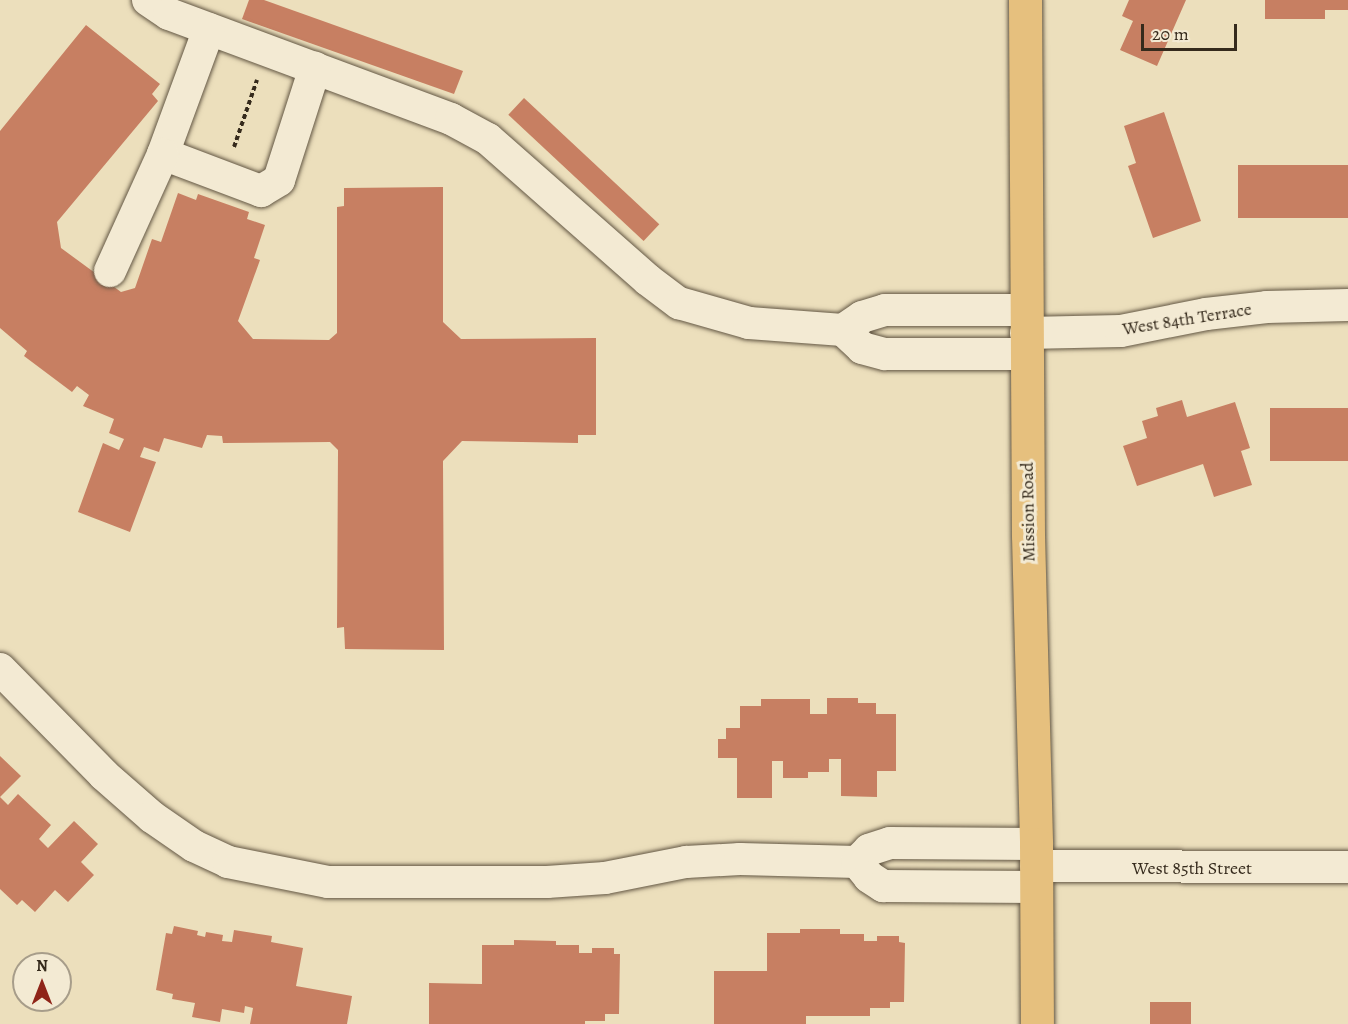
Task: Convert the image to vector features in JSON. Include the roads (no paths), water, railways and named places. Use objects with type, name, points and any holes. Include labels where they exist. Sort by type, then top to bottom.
[{"type":"main road","name":"Mission Road","points":[[1025,0],[1026,332],[1037,1024]]},
{"type":"street","points":[[148,0],[169,14],[451,118],[488,139],[648,280],[679,303],[749,323],[843,330],[862,317],[885,310],[1026,332]]},
{"type":"street","points":[[110,271],[163,154],[209,28]]},
{"type":"street","points":[[163,154],[261,191],[279,180],[315,68]]},
{"type":"street","name":"West 84th Terrace","points":[[1026,332],[1121,331],[1206,314],[1267,307],[1348,305]]},
{"type":"street","points":[[843,330],[862,348],[885,354],[1026,332]]},
{"type":"street","points":[[0,669],[104,775],[152,818],[194,846],[228,862],[328,882],[547,882],[606,878],[686,862],[740,859],[857,862],[869,850],[890,843],[1036,866]]},
{"type":"street","points":[[857,862],[868,877],[884,886],[1036,866]]},
{"type":"street","name":"West 85th Street","points":[[1036,866],[1348,867]]}]
